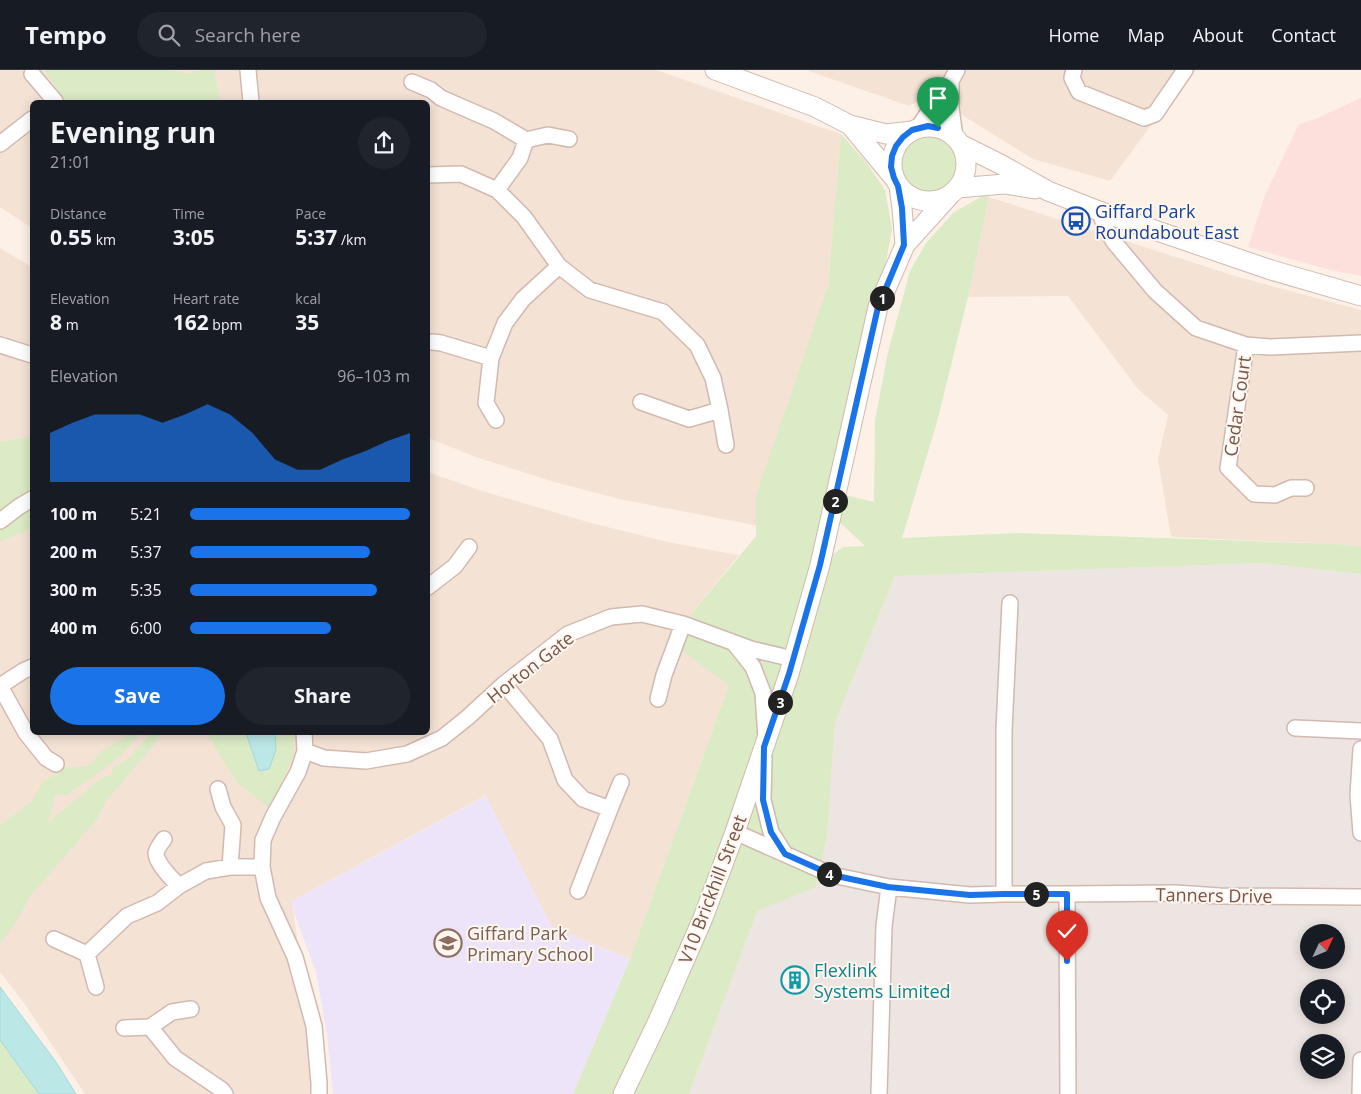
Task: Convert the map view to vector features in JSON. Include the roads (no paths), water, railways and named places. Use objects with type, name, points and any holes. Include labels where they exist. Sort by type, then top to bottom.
[{"type":"street","points":[[248,70],[252,100]]},
{"type":"street","points":[[715,70],[815,107],[850,125],[886,134],[928,126],[947,131],[958,141],[1048,191],[1271,270],[1361,296]]},
{"type":"street","points":[[1074,70],[1072,78],[1079,92],[1144,118],[1155,114],[1185,70]]},
{"type":"street","points":[[32,74],[53,100]]},
{"type":"street","points":[[896,182],[891,167],[892,156],[896,146],[903,137],[915,129],[954,75]]},
{"type":"street","points":[[954,75],[951,108],[958,141],[965,155],[966,167],[963,178],[954,192]]},
{"type":"street","points":[[412,82],[431,90],[441,98],[494,121],[526,140],[548,135],[569,140]]},
{"type":"street","points":[[0,144],[30,121]]},
{"type":"street","points":[[850,125],[896,182],[907,194],[917,200],[928,202],[940,200],[954,192],[1005,184],[1048,191]]},
{"type":"street","points":[[498,190],[520,158],[526,140]]},
{"type":"street","points":[[430,175],[461,174],[498,190],[524,217],[559,266],[590,290],[663,312],[698,345],[713,378],[726,445]]},
{"type":"street","name":"V10 Brickhill Street","points":[[896,182],[902,208],[904,245]]},
{"type":"street","name":"V10 Brickhill Street","points":[[623,1094],[658,1021],[699,927],[735,832],[793,659],[820,565],[878,307],[904,245],[954,192]]},
{"type":"street","points":[[1099,210],[1106,229],[1114,242],[1155,291],[1196,328],[1246,345],[1270,347],[1361,343]]},
{"type":"street","points":[[496,420],[486,402],[490,358],[505,323],[523,299],[559,266]]},
{"type":"street","points":[[432,342],[490,358]]},
{"type":"street","points":[[0,345],[30,354]]},
{"type":"street","name":"Cedar Court","points":[[1246,345],[1228,468],[1254,494],[1275,495],[1291,488],[1306,488]]},
{"type":"street","points":[[641,402],[689,419],[720,410]]},
{"type":"street","points":[[0,521],[30,500]]},
{"type":"street","points":[[430,585],[455,566],[469,547]]},
{"type":"street","points":[[1004,894],[1004,730],[1010,603]]},
{"type":"street","name":"Horton Gate","points":[[305,751],[324,758],[366,761],[407,754],[442,738],[504,684],[568,634],[611,618],[642,614],[683,624],[751,649],[793,659]]},
{"type":"street","points":[[658,699],[664,675],[683,624]]},
{"type":"street","points":[[734,643],[753,667],[763,694],[765,744],[763,800],[771,832],[785,854]]},
{"type":"street","points":[[30,668],[0,686],[26,733],[46,758],[56,764]]},
{"type":"street","points":[[504,684],[550,739],[565,780],[584,799],[610,809]]},
{"type":"street","points":[[1295,728],[1361,731]]},
{"type":"street","points":[[304,735],[305,751],[298,772],[273,817],[264,840],[262,866],[268,898],[296,957],[314,1026],[319,1094]]},
{"type":"street","points":[[1361,748],[1358,795],[1361,833]]},
{"type":"street","points":[[578,891],[621,782]]},
{"type":"street","points":[[218,789],[223,808],[233,825],[230,867]]},
{"type":"street","name":"Tanners Drive","points":[[735,832],[832,875],[888,887],[970,895],[1175,894],[1361,897]]},
{"type":"street","points":[[164,839],[156,855],[159,863],[179,886]]},
{"type":"street","points":[[87,954],[127,916],[157,903],[179,886],[206,870],[262,866]]},
{"type":"street","points":[[879,1094],[884,926],[888,887]]},
{"type":"street","points":[[1067,894],[1068,1094]]},
{"type":"street","points":[[54,939],[87,954]]},
{"type":"street","points":[[87,954],[96,987]]},
{"type":"street","points":[[124,1028],[150,1027],[172,1012],[191,1009]]},
{"type":"street","points":[[150,1027],[175,1058],[225,1094]]},
{"type":"street","points":[[1360,1094],[1361,1060]]},
{"type":"water","points":[[247,735],[275,735],[276,750],[269,769],[259,771]]},
{"type":"water","points":[[0,987],[56,1062],[76,1094],[39,1094],[0,1040]]},
{"type":"place","name":"Giffard Park Roundabout East","points":[[1076,221]]},
{"type":"place","name":"Giffard Park Primary School","points":[[448,943]]},
{"type":"place","name":"Flexlink Systems Limited","points":[[795,980]]}]
